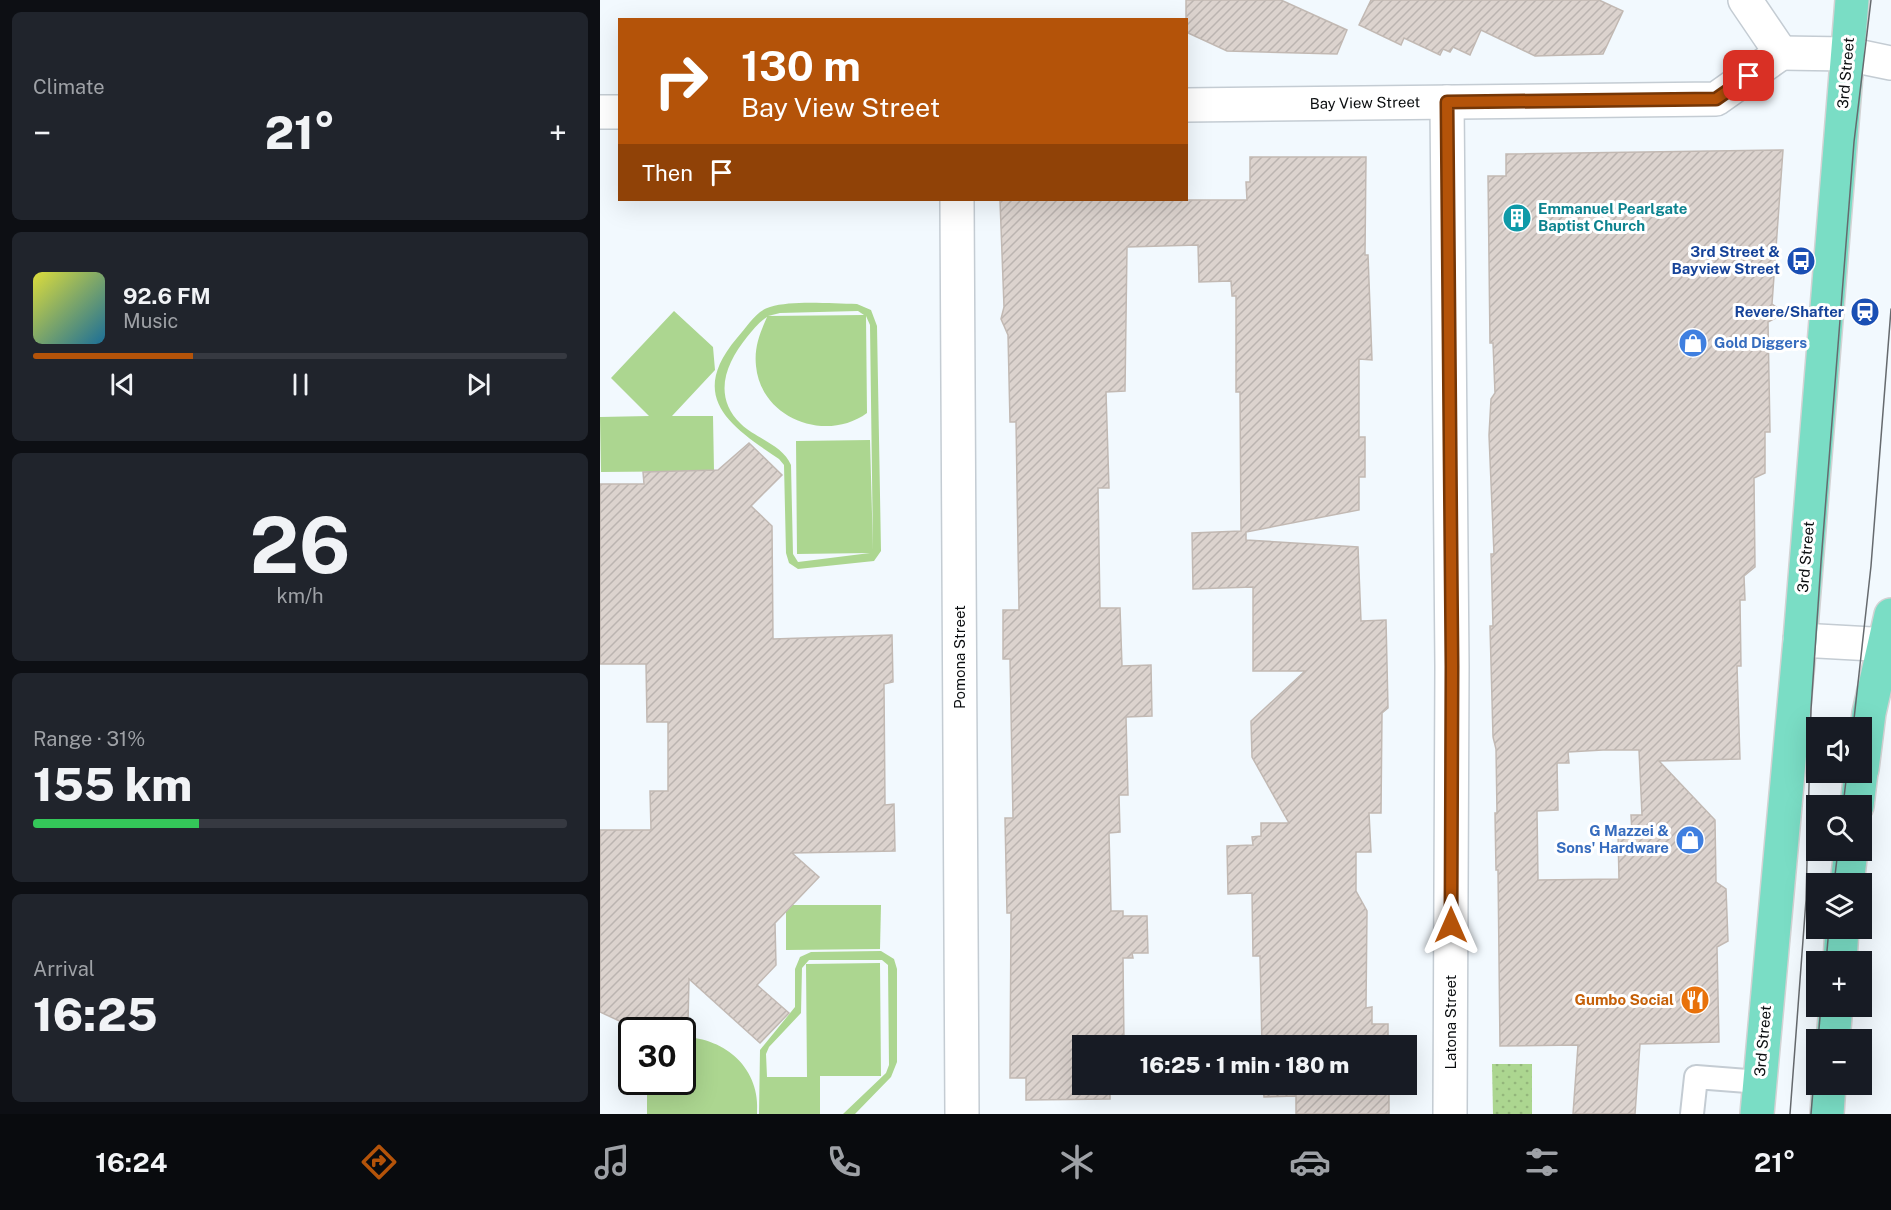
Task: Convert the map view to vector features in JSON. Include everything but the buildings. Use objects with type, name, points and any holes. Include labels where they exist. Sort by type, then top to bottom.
[{"type":"main road","name":"3rd Street","points":[[1757,1114],[1800,640],[1852,0]]},
{"type":"main road","points":[[1868,717],[1889,635]]},
{"type":"main road","points":[[1827,1114],[1828,1095]]},
{"type":"street","points":[[1745,0],[1781,52],[1847,54],[1891,63]]},
{"type":"street","name":"Bay View Street","points":[[1188,105],[1716,99],[1781,52]]},
{"type":"street","name":"Latona Street","points":[[1447,102],[1452,666],[1450,1114]]},
{"type":"street","points":[[600,112],[618,112]]},
{"type":"street","name":"Pomona Street","points":[[957,201],[962,1114]]},
{"type":"street","points":[[1800,640],[1889,635]]},
{"type":"lane","points":[[1692,1114],[1696,1077],[1760,1082]]},
{"type":"green space","points":[[790,304],[857,304],[871,310],[877,326],[881,551],[874,561],[798,569],[789,563],[786,553],[784,465],[731,422],[715,394],[716,377],[722,359],[737,338],[765,309]],"holes":[[[858,311],[864,315],[768,316],[780,313]],[[866,316],[870,325],[873,551],[870,440],[796,441],[797,554],[870,553],[798,562],[793,554],[791,465],[782,452],[747,429],[732,413],[725,391],[728,369],[747,337],[767,317],[758,340],[756,366],[761,384],[770,400],[783,412],[798,421],[833,426],[851,422],[867,413]]]},
{"type":"green space","points":[[674,311],[713,347],[715,370],[672,416],[713,416],[714,471],[601,472],[600,417],[649,416],[611,378]]},
{"type":"green space","points":[[786,905],[881,905],[880,949],[786,950]]},
{"type":"green space","points":[[881,951],[894,959],[897,969],[897,1062],[891,1077],[855,1114],[843,1114],[886,1073],[889,1065],[888,965],[882,960],[809,960],[802,968],[801,1013],[769,1047],[766,1054],[767,1077],[807,1077],[806,964],[880,963],[881,1076],[820,1076],[820,1114],[759,1114],[760,1050],[795,1007],[795,969],[800,957],[811,952]]},
{"type":"green space","points":[[696,1039],[713,1043],[738,1059],[747,1070],[757,1098],[757,1114],[647,1114],[647,1095],[696,1095]]},
{"type":"green space","points":[[1492,1064],[1532,1064],[1532,1114],[1493,1114]]},
{"type":"tram line","points":[[1790,1114],[1806,900],[1811,709],[1821,562],[1854,142],[1871,0]]},
{"type":"tram line","points":[[1854,717],[1871,566],[1891,309]]},
{"type":"tram line","points":[[1844,795],[1846,783]]},
{"type":"tram line","points":[[1835,873],[1837,861]]},
{"type":"tram line","points":[[1827,951],[1828,939]]},
{"type":"tram line","points":[[1819,1029],[1820,1017]]},
{"type":"tram line","points":[[1811,1114],[1813,1095]]},
{"type":"place","name":"Emmanuel Pearlgate Baptist Church","points":[[1517,218]]},
{"type":"place","name":"3rd Street & Bayview Street","points":[[1801,261]]},
{"type":"place","name":"Revere/Shafter","points":[[1865,312]]},
{"type":"place","name":"Gold Diggers","points":[[1693,343]]},
{"type":"place","name":"G Mazzei & Sons' Hardware","points":[[1690,840]]},
{"type":"place","name":"Gumbo Social","points":[[1695,1000]]},
{"type":"route","points":[[1451,925],[1452,666],[1447,102],[1716,99],[1749,76]]}]
